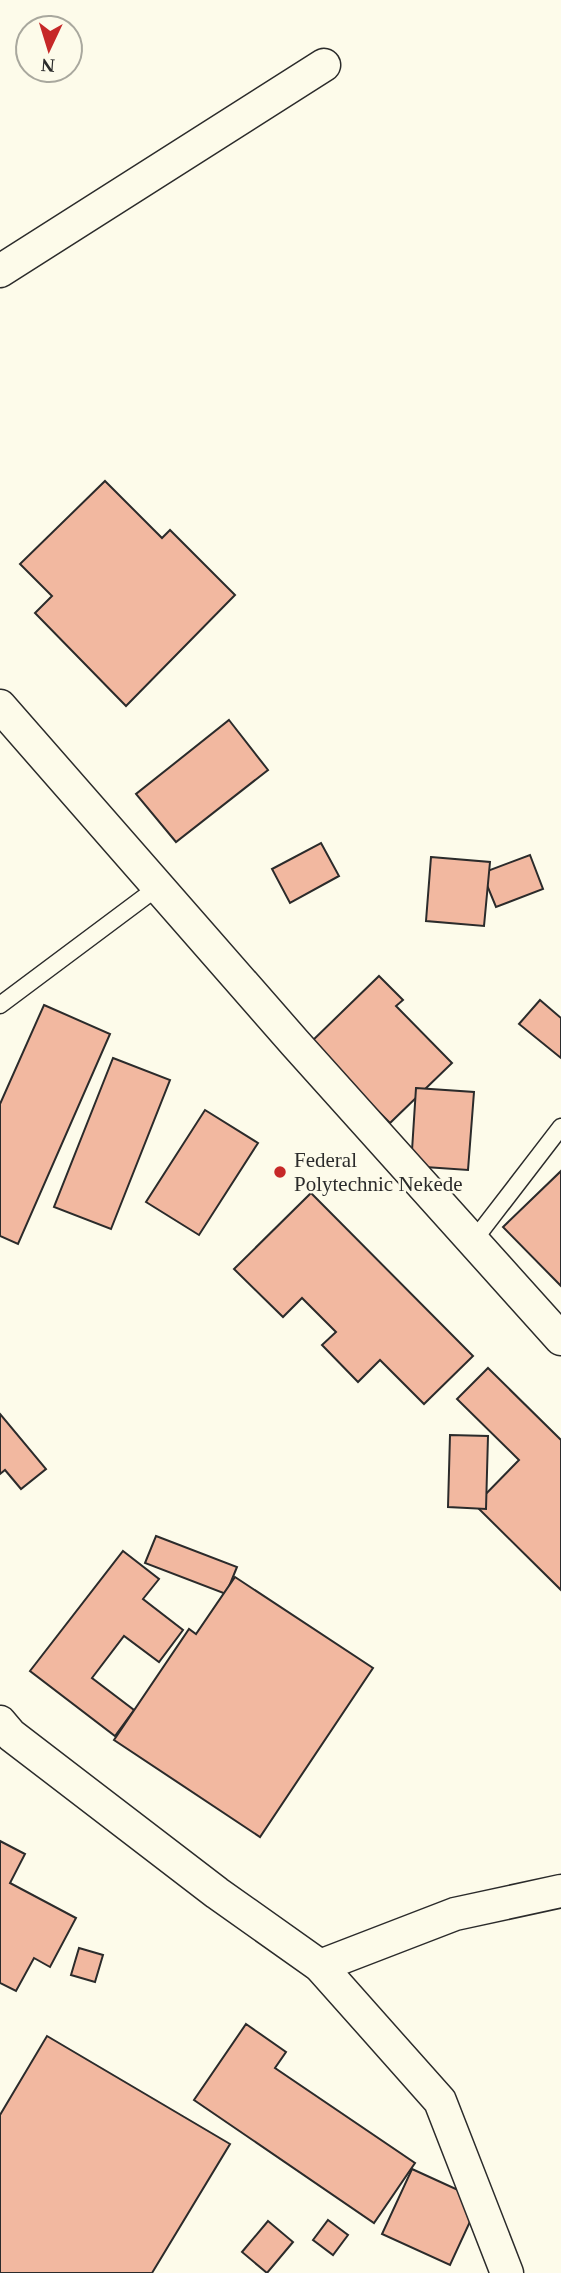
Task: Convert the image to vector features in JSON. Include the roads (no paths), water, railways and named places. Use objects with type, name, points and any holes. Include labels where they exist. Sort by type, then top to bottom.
[{"type":"street","points":[[0,271],[324,65]]},
{"type":"street","points":[[0,706],[295,1043],[561,1339]]},
{"type":"street","points":[[0,1722],[11,1735],[207,1885],[320,1966],[440,2101],[507,2273]]},
{"type":"street","points":[[320,1966],[455,1914],[561,1891]]},
{"type":"lane","points":[[0,1004],[158,887]]},
{"type":"lane","points":[[474,1240],[561,1127]]},
{"type":"place","name":"Federal Polytechnic Nekede","points":[[280,1172]]}]
